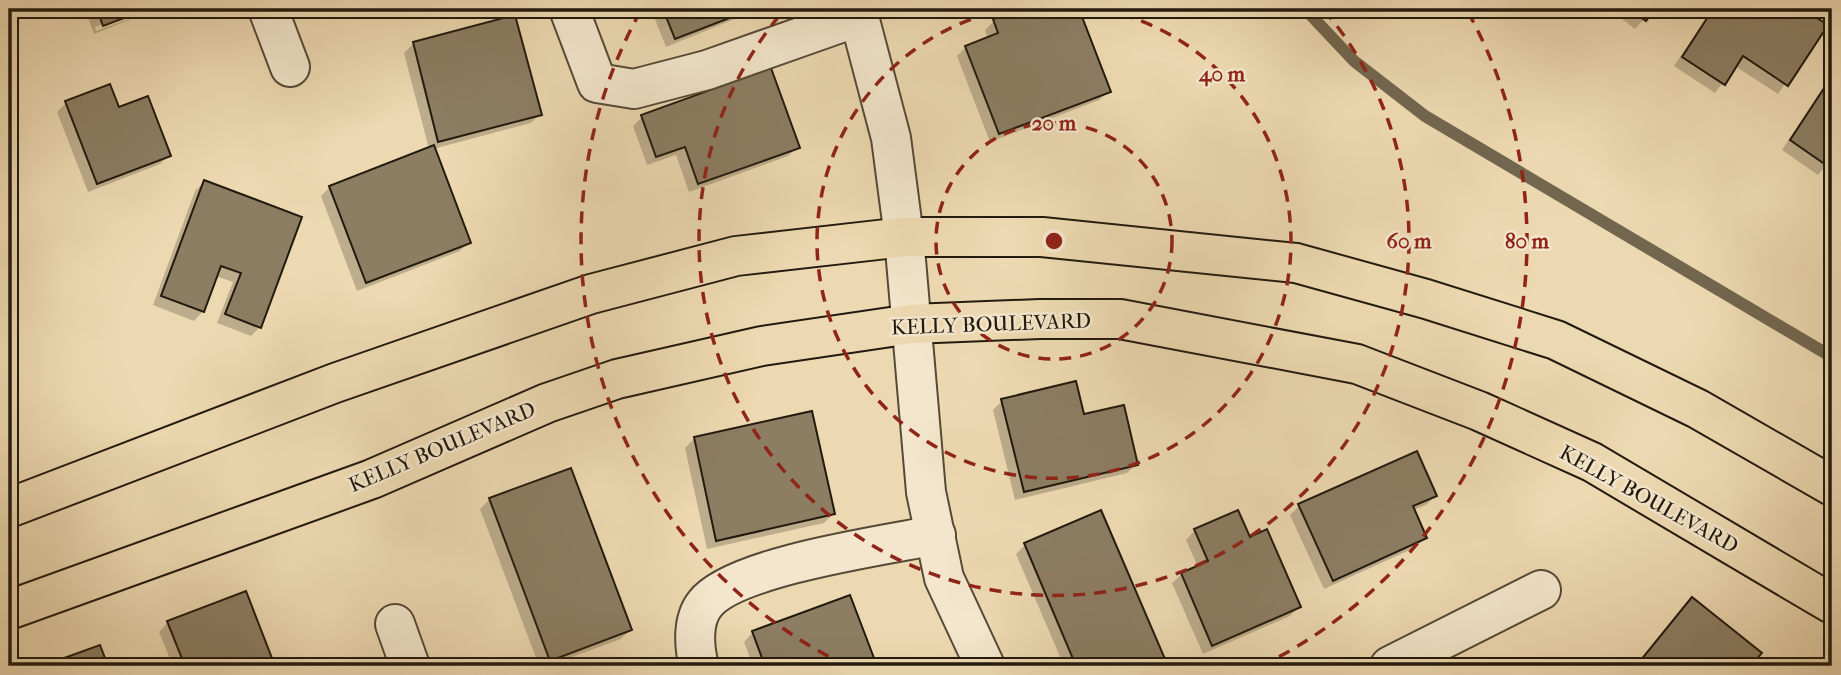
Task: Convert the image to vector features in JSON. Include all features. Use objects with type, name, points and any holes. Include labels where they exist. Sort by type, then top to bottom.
[{"type":"main road","points":[[9,508],[335,383],[591,294],[736,256],[904,237],[1042,237],[1296,263],[1426,299],[1556,340],[1698,409],[1832,486]]},
{"type":"main road","name":"KELLY BOULEVARD","points":[[9,610],[372,479],[547,403],[617,379],[762,346],[911,324],[1121,319],[1357,364],[1479,411],[1592,462],[1832,604]]},
{"type":"street","points":[[268,9],[290,67]]},
{"type":"street","points":[[569,9],[597,83],[634,89],[707,70],[858,13],[891,138],[904,237],[926,492],[944,578],[985,666]]},
{"type":"street","points":[[699,666],[695,626],[705,604],[727,586],[769,571],[936,535]]},
{"type":"street","points":[[1390,666],[1541,590]]},
{"type":"street","points":[[395,624],[410,666]]},
{"type":"building","points":[[97,9],[148,9],[103,26]]},
{"type":"building","points":[[663,9],[753,9],[675,39]]},
{"type":"building","points":[[1020,9],[1079,9],[1111,92],[999,134],[965,46],[998,33],[993,19]]},
{"type":"building","points":[[1629,9],[1655,9],[1646,21]]},
{"type":"building","points":[[1713,9],[1803,9],[1828,25],[1788,86],[1743,56],[1725,85],[1682,57]]},
{"type":"building","points":[[515,15],[542,115],[438,142],[413,42]]},
{"type":"building","points":[[771,68],[800,148],[698,184],[685,147],[656,157],[641,115]]},
{"type":"building","points":[[1832,76],[1832,162],[1829,167],[1790,140]]},
{"type":"building","points":[[110,84],[119,107],[148,96],[171,156],[97,184],[65,101]]},
{"type":"building","points":[[434,145],[471,243],[366,283],[329,186]]},
{"type":"building","points":[[204,180],[302,217],[261,328],[225,314],[241,273],[221,266],[204,312],[161,296]]},
{"type":"building","points":[[1076,381],[1084,414],[1124,405],[1138,465],[1024,492],[1001,399]]},
{"type":"building","points":[[812,411],[835,514],[716,541],[694,437]]},
{"type":"building","points":[[1417,451],[1437,496],[1413,506],[1427,538],[1333,581],[1298,504]]},
{"type":"building","points":[[571,468],[632,630],[550,661],[489,498]]},
{"type":"building","points":[[1101,510],[1168,666],[1076,666],[1024,543]]},
{"type":"building","points":[[1238,510],[1250,537],[1267,529],[1301,607],[1212,646],[1181,573],[1208,561],[1194,529]]},
{"type":"building","points":[[246,591],[275,666],[185,666],[167,621]]},
{"type":"building","points":[[850,595],[877,666],[765,666],[752,631]]},
{"type":"building","points":[[1692,597],[1762,653],[1751,666],[1636,666]]},
{"type":"building","points":[[100,645],[108,666],[42,666]]},
{"type":"waterway","points":[[1305,9],[1354,61],[1425,116],[1832,357]]}]
